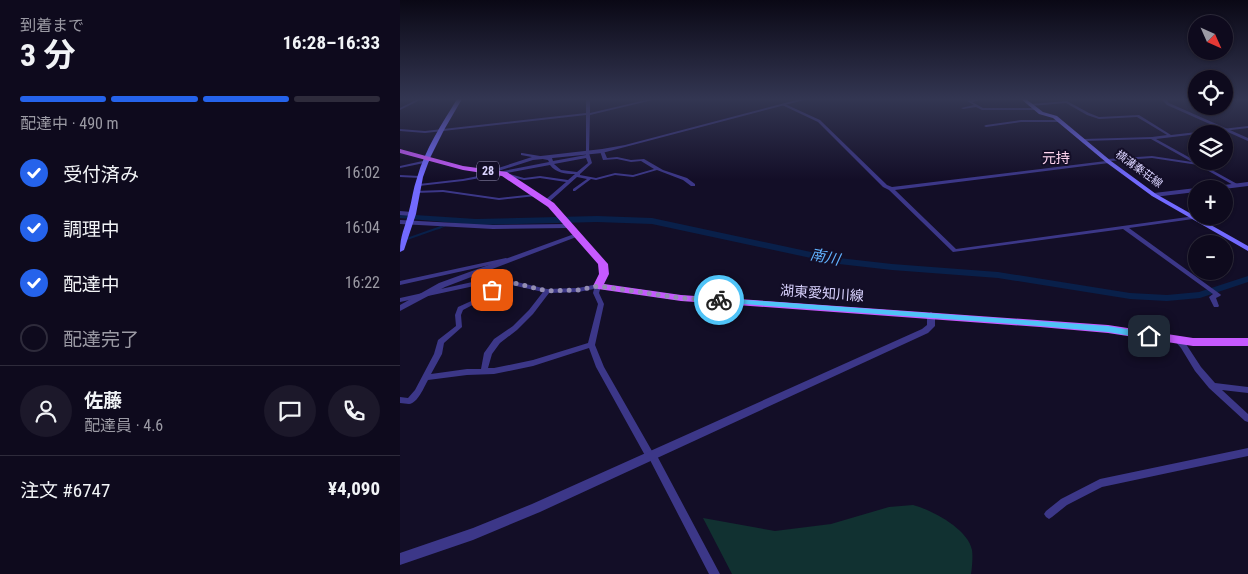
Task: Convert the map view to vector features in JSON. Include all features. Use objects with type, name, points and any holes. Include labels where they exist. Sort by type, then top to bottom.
[{"type":"main road","points":[[400,250],[407,219],[420,178],[444,126]]},
{"type":"main road","name":"横溝秦荘線","points":[[1066,126],[1108,161],[1154,195],[1188,214]]},
{"type":"main road","name":"28","points":[[400,151],[427,160],[499,173],[536,195],[546,202],[603,264],[604,274],[598,286]]},
{"type":"main road","name":"横溝秦荘線","points":[[1207,225],[1248,248]]},
{"type":"main road","name":"湖東愛知川線","points":[[598,286],[681,298],[1108,329],[1178,340],[1248,342]]},
{"type":"street","points":[[400,130],[419,132],[480,126]]},
{"type":"street","points":[[546,202],[590,163],[588,154],[588,126]]},
{"type":"street","points":[[419,185],[463,180],[551,164],[702,126]]},
{"type":"street","points":[[824,126],[955,251],[1188,218]]},
{"type":"street","points":[[1155,126],[1172,136]]},
{"type":"street","points":[[1233,128],[1248,127]]},
{"type":"street","points":[[1233,133],[1248,140]]},
{"type":"street","points":[[1083,140],[1152,138],[1188,134]]},
{"type":"street","points":[[1152,138],[1188,158]]},
{"type":"street","points":[[602,151],[605,159],[642,160],[657,169],[685,178],[693,185]]},
{"type":"street","points":[[522,154],[550,159],[551,164],[556,169],[589,179]]},
{"type":"street","points":[[499,173],[541,157],[588,154]]},
{"type":"street","points":[[891,189],[1152,156],[1188,163]]},
{"type":"street","points":[[400,167],[427,160]]},
{"type":"street","points":[[575,190],[589,179],[615,174],[633,176],[657,169]]},
{"type":"street","points":[[1209,170],[1237,185]]},
{"type":"street","points":[[499,173],[524,179],[540,177],[568,181]]},
{"type":"street","points":[[400,176],[420,178]]},
{"type":"street","points":[[1233,186],[1248,184]]},
{"type":"street","points":[[416,192],[443,191],[499,199],[536,195]]},
{"type":"street","points":[[1154,195],[1188,191]]},
{"type":"street","points":[[400,213],[407,219],[493,227],[566,223]]},
{"type":"street","points":[[1124,227],[1218,295],[1212,297],[1216,306]]},
{"type":"street","points":[[400,308],[442,285],[577,235]]},
{"type":"street","points":[[400,283],[514,258]]},
{"type":"street","points":[[400,300],[479,283],[491,278],[547,291],[578,290],[598,286],[596,293],[601,304],[591,345],[600,367],[715,574]]},
{"type":"street","points":[[400,400],[410,401],[418,392],[438,354],[441,342],[459,327],[458,315],[460,309],[480,299],[506,281]]},
{"type":"street","points":[[484,371],[488,353],[498,341],[531,312],[547,291]]},
{"type":"street","points":[[400,559],[506,522],[925,331],[930,326],[931,315]]},
{"type":"street","points":[[1178,340],[1196,367],[1212,386],[1248,419]]},
{"type":"street","points":[[425,378],[467,372],[494,371],[533,363],[591,345]]},
{"type":"street","points":[[1212,386],[1248,390]]},
{"type":"street","points":[[1049,514],[1064,502],[1100,483],[1248,452]]},
{"type":"green space","points":[[913,505],[939,516],[964,535],[972,550],[971,574],[732,574],[703,518],[775,531],[831,524],[889,507]]},
{"type":"waterway","name":"南川","points":[[400,216],[476,222],[597,219],[652,221],[839,261],[998,275],[1130,296],[1167,298],[1200,295],[1248,279]]},
{"type":"waterway","name":"南川","points":[[452,224],[461,220]]},
{"type":"waterway","points":[[438,229],[445,226]]},
{"type":"waterway","points":[[407,239],[441,227]]},
{"type":"way so far","points":[[492,290],[506,281],[547,291],[578,290],[598,286],[681,298],[719,300]]},
{"type":"district","name":"元持","points":[[1056,158]]},
{"type":"route","points":[[719,300],[1040,323],[1108,329],[1149,336]]}]
